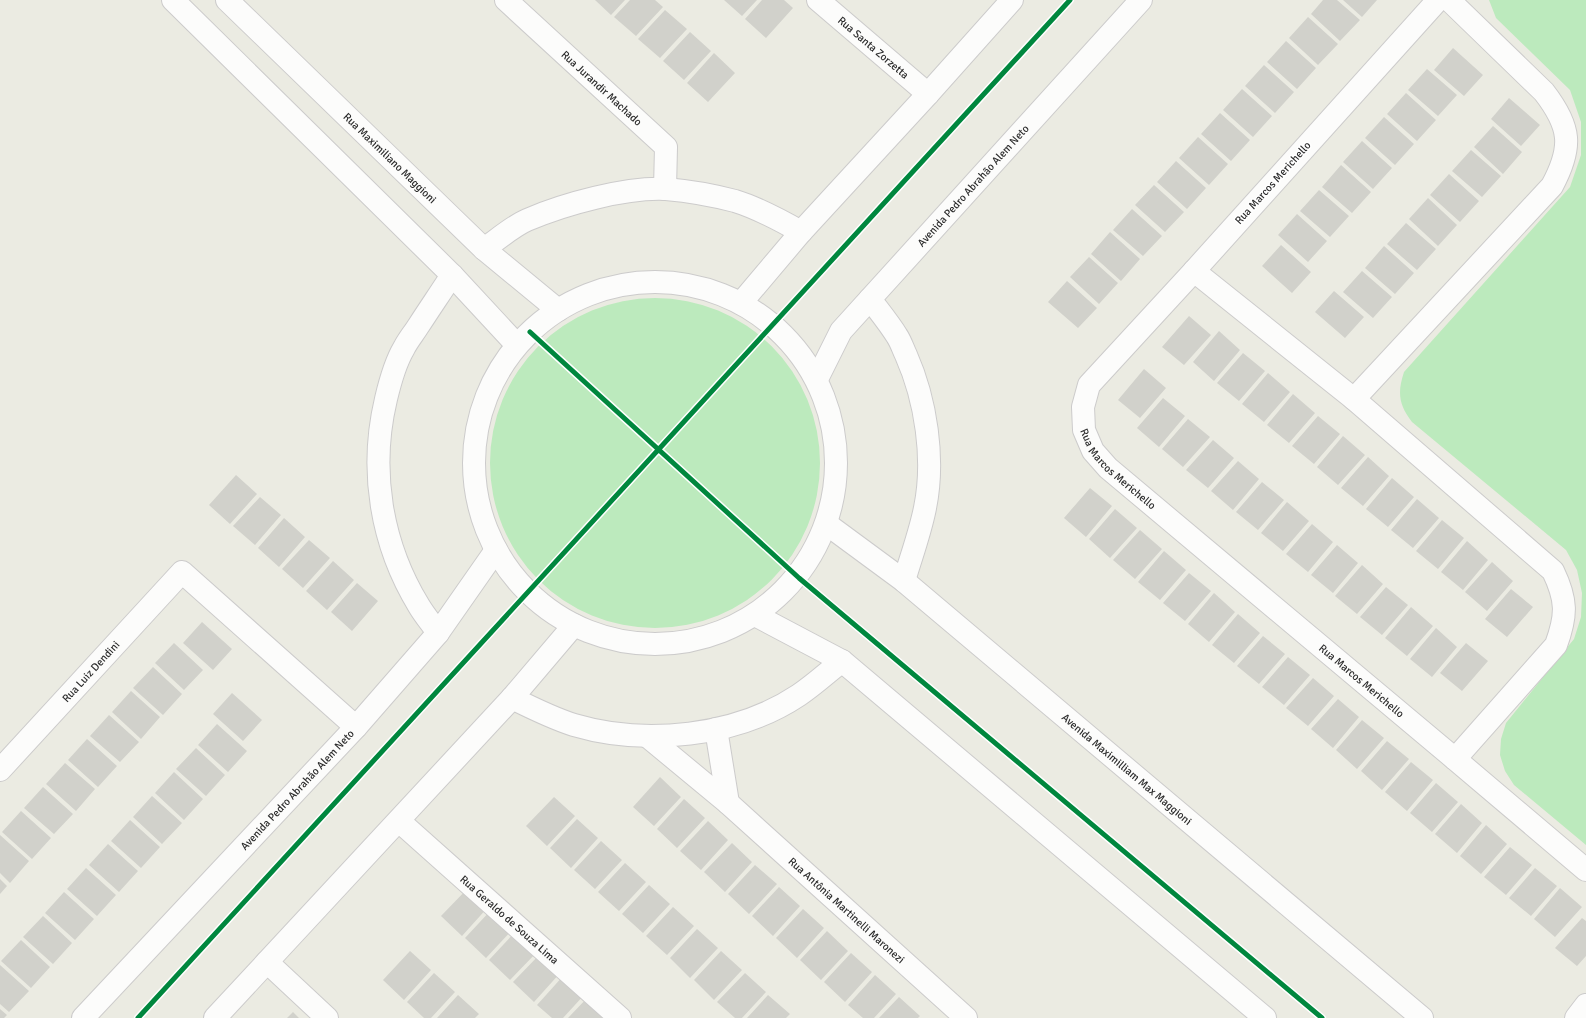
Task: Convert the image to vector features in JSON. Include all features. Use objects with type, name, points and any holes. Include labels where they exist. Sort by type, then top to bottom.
[{"type":"street","points":[[173,0],[452,275],[516,344]]},
{"type":"street","name":"Rua Maximiliano Maggioni","points":[[227,0],[484,249],[558,310]]},
{"type":"street","name":"Rua Jurandir Machado","points":[[506,0],[666,148],[665,189]]},
{"type":"street","name":"Rua Santa Zorzetta","points":[[818,0],[928,94]]},
{"type":"street","points":[[741,303],[801,232],[1012,0]]},
{"type":"street","name":"Avenida Pedro Abrahão Alem Neto","points":[[817,379],[841,331],[1141,0]]},
{"type":"street","name":"Rua Marcos Merichello","points":[[1438,0],[1194,271],[1088,385],[1083,407],[1084,430],[1093,451],[1108,468],[1586,870]]},
{"type":"street","points":[[1354,399],[1552,186],[1562,168],[1566,148],[1565,127],[1557,108],[1544,92],[1449,0]]},
{"type":"street","points":[[484,249],[526,220],[577,202],[638,190],[665,189],[700,193],[736,202],[769,214],[801,232]]},
{"type":"street","points":[[1194,271],[1354,399],[1553,571],[1561,588],[1565,607],[1563,627],[1556,645],[1455,759]]},
{"type":"street","points":[[438,633],[419,606],[403,577],[391,546],[383,515],[379,482],[378,449],[382,416],[391,381],[403,348],[452,275]]},
{"type":"street","points":[[662,282],[690,285],[716,292],[741,303],[764,318],[784,336],[802,356],[817,379],[827,404],[834,430],[837,457],[836,484],[828,525],[799,578],[776,599],[755,615],[731,628],[706,636],[673,643],[653,644],[627,641],[600,635],[574,625],[550,611],[527,592],[510,573],[496,550],[484,525],[477,498],[473,471],[474,444],[479,416],[488,391],[516,344],[558,310],[589,295],[608,288],[635,283],[662,282]]},
{"type":"street","points":[[870,299],[898,336],[912,369],[922,404],[928,439],[926,506],[918,538],[904,581]]},
{"type":"street","name":"Avenida Maximilliam Max Maggioni","points":[[828,525],[904,581],[1422,1018]]},
{"type":"street","name":"Avenida Pedro Abrahão Alem Neto","points":[[83,1018],[356,727],[438,633],[496,550]]},
{"type":"street","name":"Rua Luiz Dendini","points":[[0,770],[182,572],[356,727]]},
{"type":"street","points":[[755,615],[842,661],[1265,1018]]},
{"type":"street","points":[[215,1018],[512,698],[574,625]]},
{"type":"street","points":[[512,698],[542,713],[573,725],[605,732],[647,736],[672,736],[716,729],[738,723],[769,711],[799,695],[842,661]]},
{"type":"street","points":[[716,729],[728,802]]},
{"type":"street","name":"Rua Antônia Martinelli Maronezi","points":[[647,736],[728,802],[966,1018]]},
{"type":"street","name":"Rua Geraldo de Souza Lima","points":[[399,820],[620,1018]]},
{"type":"street","points":[[267,962],[327,1018]]},
{"type":"street","points":[[1576,1018],[1586,1005]]},
{"type":"green space","points":[[1489,0],[1586,0],[1586,845],[1514,785],[1505,771],[1500,755],[1501,739],[1506,723],[1574,639],[1581,617],[1582,593],[1577,570],[1566,550],[1412,422],[1404,410],[1400,398],[1400,386],[1404,372],[1570,187],[1581,155],[1581,122],[1570,90],[1496,18]]},
{"type":"green space","points":[[655,298],[687,301],[718,311],[747,326],[772,346],[792,371],[807,400],[817,431],[820,463],[817,495],[807,526],[792,555],[772,580],[747,600],[718,615],[687,625],[655,628],[623,625],[592,615],[563,600],[538,580],[518,555],[503,526],[493,495],[490,463],[493,431],[503,400],[518,371],[538,346],[563,326],[592,311],[623,301]]},
{"type":"building","points":[[595,0],[625,0],[611,15]]},
{"type":"building","points":[[630,0],[655,0],[663,7],[636,36],[614,17]]},
{"type":"building","points":[[724,0],[757,0],[742,16]]},
{"type":"building","points":[[762,0],[784,0],[793,8],[766,38],[745,19]]},
{"type":"building","points":[[1323,0],[1337,0],[1360,20],[1340,41],[1311,14]]},
{"type":"building","points":[[1343,0],[1377,0],[1362,17]]},
{"type":"building","points":[[665,10],[687,29],[660,58],[638,39]]},
{"type":"building","points":[[1308,17],[1338,44],[1318,65],[1289,38]]},
{"type":"building","points":[[690,32],[711,51],[684,80],[663,61]]},
{"type":"building","points":[[1286,41],[1316,68],[1297,89],[1267,62]]},
{"type":"building","points":[[1453,48],[1483,75],[1464,96],[1434,70]]},
{"type":"building","points":[[714,53],[735,73],[708,102],[687,83]]},
{"type":"building","points":[[1264,65],[1294,92],[1275,113],[1245,86]]},
{"type":"building","points":[[1427,69],[1457,95],[1438,116],[1408,90]]},
{"type":"building","points":[[1242,89],[1272,116],[1253,137],[1223,110]]},
{"type":"building","points":[[1406,93],[1436,120],[1417,141],[1387,114]]},
{"type":"building","points":[[1509,98],[1540,125],[1521,146],[1491,119]]},
{"type":"building","points":[[1220,113],[1250,140],[1231,161],[1201,134]]},
{"type":"building","points":[[1384,117],[1414,144],[1395,165],[1365,138]]},
{"type":"building","points":[[1493,126],[1522,152],[1503,174],[1474,147]]},
{"type":"building","points":[[1198,137],[1228,164],[1209,185],[1179,158]]},
{"type":"building","points":[[1362,141],[1392,168],[1373,189],[1343,162]]},
{"type":"building","points":[[1471,150],[1501,176],[1482,197],[1452,171]]},
{"type":"building","points":[[1176,161],[1206,188],[1187,209],[1157,182]]},
{"type":"building","points":[[1341,165],[1371,192],[1352,213],[1322,187]]},
{"type":"building","points":[[1449,174],[1479,201],[1460,222],[1430,195]]},
{"type":"building","points":[[1154,185],[1184,212],[1165,232],[1135,205]]},
{"type":"building","points":[[1319,190],[1349,216],[1330,237],[1300,211]]},
{"type":"building","points":[[1428,198],[1457,225],[1438,246],[1409,219]]},
{"type":"building","points":[[1132,209],[1162,236],[1143,256],[1113,230]]},
{"type":"building","points":[[1297,214],[1327,241],[1308,262],[1278,235]]},
{"type":"building","points":[[1406,223],[1436,249],[1417,270],[1387,244]]},
{"type":"building","points":[[1110,232],[1140,259],[1121,281],[1091,254]]},
{"type":"building","points":[[1281,245],[1311,272],[1292,293],[1262,266]]},
{"type":"building","points":[[1384,246],[1414,273],[1395,294],[1365,268]]},
{"type":"building","points":[[1089,257],[1118,283],[1099,304],[1070,277]]},
{"type":"building","points":[[1362,271],[1392,297],[1373,318],[1343,292]]},
{"type":"building","points":[[1067,281],[1097,308],[1078,328],[1048,302]]},
{"type":"building","points":[[1334,291],[1364,317],[1345,338],[1315,312]]},
{"type":"building","points":[[1189,316],[1211,335],[1184,365],[1162,347]]},
{"type":"building","points":[[1219,331],[1240,350],[1214,381],[1193,362]]},
{"type":"building","points":[[1243,353],[1265,371],[1239,401],[1217,383]]},
{"type":"building","points":[[1144,369],[1166,388],[1140,418],[1118,400]]},
{"type":"building","points":[[1268,373],[1290,392],[1264,422],[1242,404]]},
{"type":"building","points":[[1293,394],[1315,413],[1289,443],[1267,425]]},
{"type":"building","points":[[1163,398],[1185,416],[1159,447],[1137,428]]},
{"type":"building","points":[[1318,416],[1340,434],[1314,464],[1292,446]]},
{"type":"building","points":[[1188,419],[1210,437],[1183,467],[1162,449]]},
{"type":"building","points":[[1343,436],[1365,455],[1338,485],[1317,467]]},
{"type":"building","points":[[1213,440],[1234,458],[1208,488],[1186,470]]},
{"type":"building","points":[[1368,457],[1389,476],[1363,506],[1341,488]]},
{"type":"building","points":[[1238,461],[1259,479],[1233,510],[1211,491]]},
{"type":"building","points":[[236,475],[257,494],[230,524],[209,505]]},
{"type":"building","points":[[1392,478],[1414,497],[1388,527],[1366,509]]},
{"type":"building","points":[[1262,482],[1284,500],[1258,530],[1236,512]]},
{"type":"building","points":[[1090,488],[1112,506],[1086,537],[1064,518]]},
{"type":"building","points":[[260,497],[281,515],[255,545],[233,526]]},
{"type":"building","points":[[1417,499],[1439,518],[1413,548],[1391,530]]},
{"type":"building","points":[[1287,502],[1309,521],[1283,551],[1261,533]]},
{"type":"building","points":[[1115,509],[1137,528],[1110,558],[1089,539]]},
{"type":"building","points":[[284,518],[305,537],[279,567],[258,548]]},
{"type":"building","points":[[1442,520],[1464,538],[1438,569],[1416,551]]},
{"type":"building","points":[[1312,524],[1333,542],[1308,572],[1286,554]]},
{"type":"building","points":[[1140,530],[1162,549],[1135,579],[1113,560]]},
{"type":"building","points":[[309,540],[330,558],[303,588],[282,569]]},
{"type":"building","points":[[1467,541],[1488,560],[1463,590],[1441,572]]},
{"type":"building","points":[[1337,545],[1358,563],[1333,593],[1311,575]]},
{"type":"building","points":[[1164,551],[1186,570],[1160,600],[1138,582]]},
{"type":"building","points":[[333,561],[354,580],[327,610],[306,591]]},
{"type":"building","points":[[1492,562],[1513,581],[1487,611],[1465,592]]},
{"type":"building","points":[[1362,565],[1383,584],[1357,614],[1335,596]]},
{"type":"building","points":[[1189,573],[1211,591],[1185,621],[1163,603]]},
{"type":"building","points":[[357,583],[378,601],[352,631],[331,612]]},
{"type":"building","points":[[1386,587],[1408,605],[1382,635],[1360,617]]},
{"type":"building","points":[[1511,589],[1533,607],[1507,637],[1485,619]]},
{"type":"building","points":[[1214,593],[1235,612],[1209,642],[1188,624]]},
{"type":"building","points":[[1411,607],[1433,626],[1407,656],[1385,638]]},
{"type":"building","points":[[1238,614],[1260,633],[1234,663],[1212,645]]},
{"type":"building","points":[[202,622],[232,649],[213,670],[183,643]]},
{"type":"building","points":[[1436,628],[1457,647],[1432,677],[1410,659]]},
{"type":"building","points":[[1263,636],[1285,654],[1259,684],[1237,666]]},
{"type":"building","points":[[174,643],[203,670],[184,690],[155,663]]},
{"type":"building","points":[[1466,643],[1488,661],[1462,691],[1440,673]]},
{"type":"building","points":[[1288,657],[1310,675],[1284,705],[1262,687]]},
{"type":"building","points":[[153,667],[182,694],[163,715],[133,688]]},
{"type":"building","points":[[1313,678],[1334,696],[1308,726],[1286,708]]},
{"type":"building","points":[[131,691],[160,717],[141,739],[112,712]]},
{"type":"building","points":[[232,693],[262,720],[243,741],[213,714]]},
{"type":"building","points":[[1338,699],[1359,717],[1333,748],[1311,729]]},
{"type":"building","points":[[109,715],[139,742],[120,762],[90,736]]},
{"type":"building","points":[[1362,720],[1384,738],[1357,769],[1336,750]]},
{"type":"building","points":[[217,724],[247,751],[228,772],[198,745]]},
{"type":"building","points":[[87,739],[117,766],[98,787],[68,760]]},
{"type":"building","points":[[1387,741],[1409,759],[1382,790],[1361,771]]},
{"type":"building","points":[[196,748],[225,775],[206,796],[176,769]]},
{"type":"building","points":[[1411,762],[1433,780],[1407,811],[1385,792]]},
{"type":"building","points":[[65,763],[95,789],[76,811],[46,784]]},
{"type":"building","points":[[174,772],[203,799],[184,820],[155,793]]},
{"type":"building","points":[[660,777],[681,797],[654,826],[633,807]]},
{"type":"building","points":[[1436,783],[1458,802],[1432,832],[1410,813]]},
{"type":"building","points":[[43,787],[73,814],[54,834],[24,808]]},
{"type":"building","points":[[152,796],[182,823],[162,844],[133,817]]},
{"type":"building","points":[[554,797],[575,816],[547,846],[526,826]]},
{"type":"building","points":[[684,799],[705,818],[677,848],[657,829]]},
{"type":"building","points":[[1461,804],[1482,823],[1457,853],[1435,834]]},
{"type":"building","points":[[21,811],[51,838],[32,859],[2,832]]},
{"type":"building","points":[[577,819],[598,838],[571,868],[550,848]]},
{"type":"building","points":[[130,820],[160,847],[141,868],[111,841]]},
{"type":"building","points":[[708,821],[728,840],[701,870],[680,851]]},
{"type":"building","points":[[1486,825],[1507,844],[1481,874],[1460,856]]},
{"type":"building","points":[[0,835],[29,861],[10,883],[0,873]]},
{"type":"building","points":[[601,841],[622,860],[595,889],[574,870]]},
{"type":"building","points":[[732,843],[752,862],[725,892],[704,872]]},
{"type":"building","points":[[108,844],[138,871],[119,892],[89,865]]},
{"type":"building","points":[[1510,847],[1532,865],[1506,895],[1484,877]]},
{"type":"building","points":[[625,863],[646,882],[619,911],[598,892]]},
{"type":"building","points":[[755,865],[777,884],[749,914],[728,894]]},
{"type":"building","points":[[86,868],[116,895],[97,916],[67,889]]},
{"type":"building","points":[[1535,868],[1557,886],[1531,916],[1509,898]]},
{"type":"building","points":[[0,879],[7,886],[0,894]]},
{"type":"building","points":[[649,885],[670,904],[643,933],[622,914]]},
{"type":"building","points":[[469,887],[489,906],[462,936],[441,916]]},
{"type":"building","points":[[779,887],[800,906],[773,936],[752,916]]},
{"type":"building","points":[[1560,888],[1582,907],[1555,937],[1534,919]]},
{"type":"building","points":[[64,892],[94,919],[75,940],[45,913]]},
{"type":"building","points":[[673,907],[694,926],[667,955],[646,936]]},
{"type":"building","points":[[492,909],[514,928],[486,958],[465,938]]},
{"type":"building","points":[[803,909],[824,928],[797,958],[776,938]]},
{"type":"building","points":[[43,916],[72,943],[53,964],[23,937]]},
{"type":"building","points":[[1582,918],[1586,921],[1586,956],[1577,966],[1555,948]]},
{"type":"building","points":[[697,929],[718,948],[690,978],[670,958]]},
{"type":"building","points":[[516,931],[538,951],[510,980],[489,960]]},
{"type":"building","points":[[827,931],[848,951],[821,980],[800,960]]},
{"type":"building","points":[[21,940],[50,967],[31,988],[1,961]]},
{"type":"building","points":[[410,951],[431,970],[404,1000],[383,980]]},
{"type":"building","points":[[721,951],[742,970],[714,1000],[694,980]]},
{"type":"building","points":[[541,953],[561,972],[534,1002],[513,982]]},
{"type":"building","points":[[851,953],[872,972],[845,1002],[824,982]]},
{"type":"building","points":[[0,965],[29,991],[9,1012],[0,1004]]},
{"type":"building","points":[[434,973],[455,992],[431,1018],[424,1018],[407,1002]]},
{"type":"building","points":[[745,973],[766,992],[742,1018],[735,1018],[717,1002]]},
{"type":"building","points":[[564,975],[585,994],[563,1018],[552,1018],[537,1005]]},
{"type":"building","points":[[875,975],[896,994],[874,1018],[863,1018],[848,1005]]},
{"type":"building","points":[[458,995],[479,1014],[475,1018],[437,1018]]},
{"type":"building","points":[[768,995],[790,1014],[786,1018],[747,1018]]},
{"type":"building","points":[[588,997],[607,1018],[568,1018]]},
{"type":"building","points":[[899,997],[920,1016],[918,1018],[879,1018]]},
{"type":"building","points":[[0,1009],[7,1015],[4,1018],[0,1018]]},
{"type":"building","points":[[293,1012],[299,1018],[287,1018]]},
{"type":"cycle path","points":[[138,1018],[1070,0]]},
{"type":"cycle path","points":[[530,332],[799,578],[1322,1018]]}]
